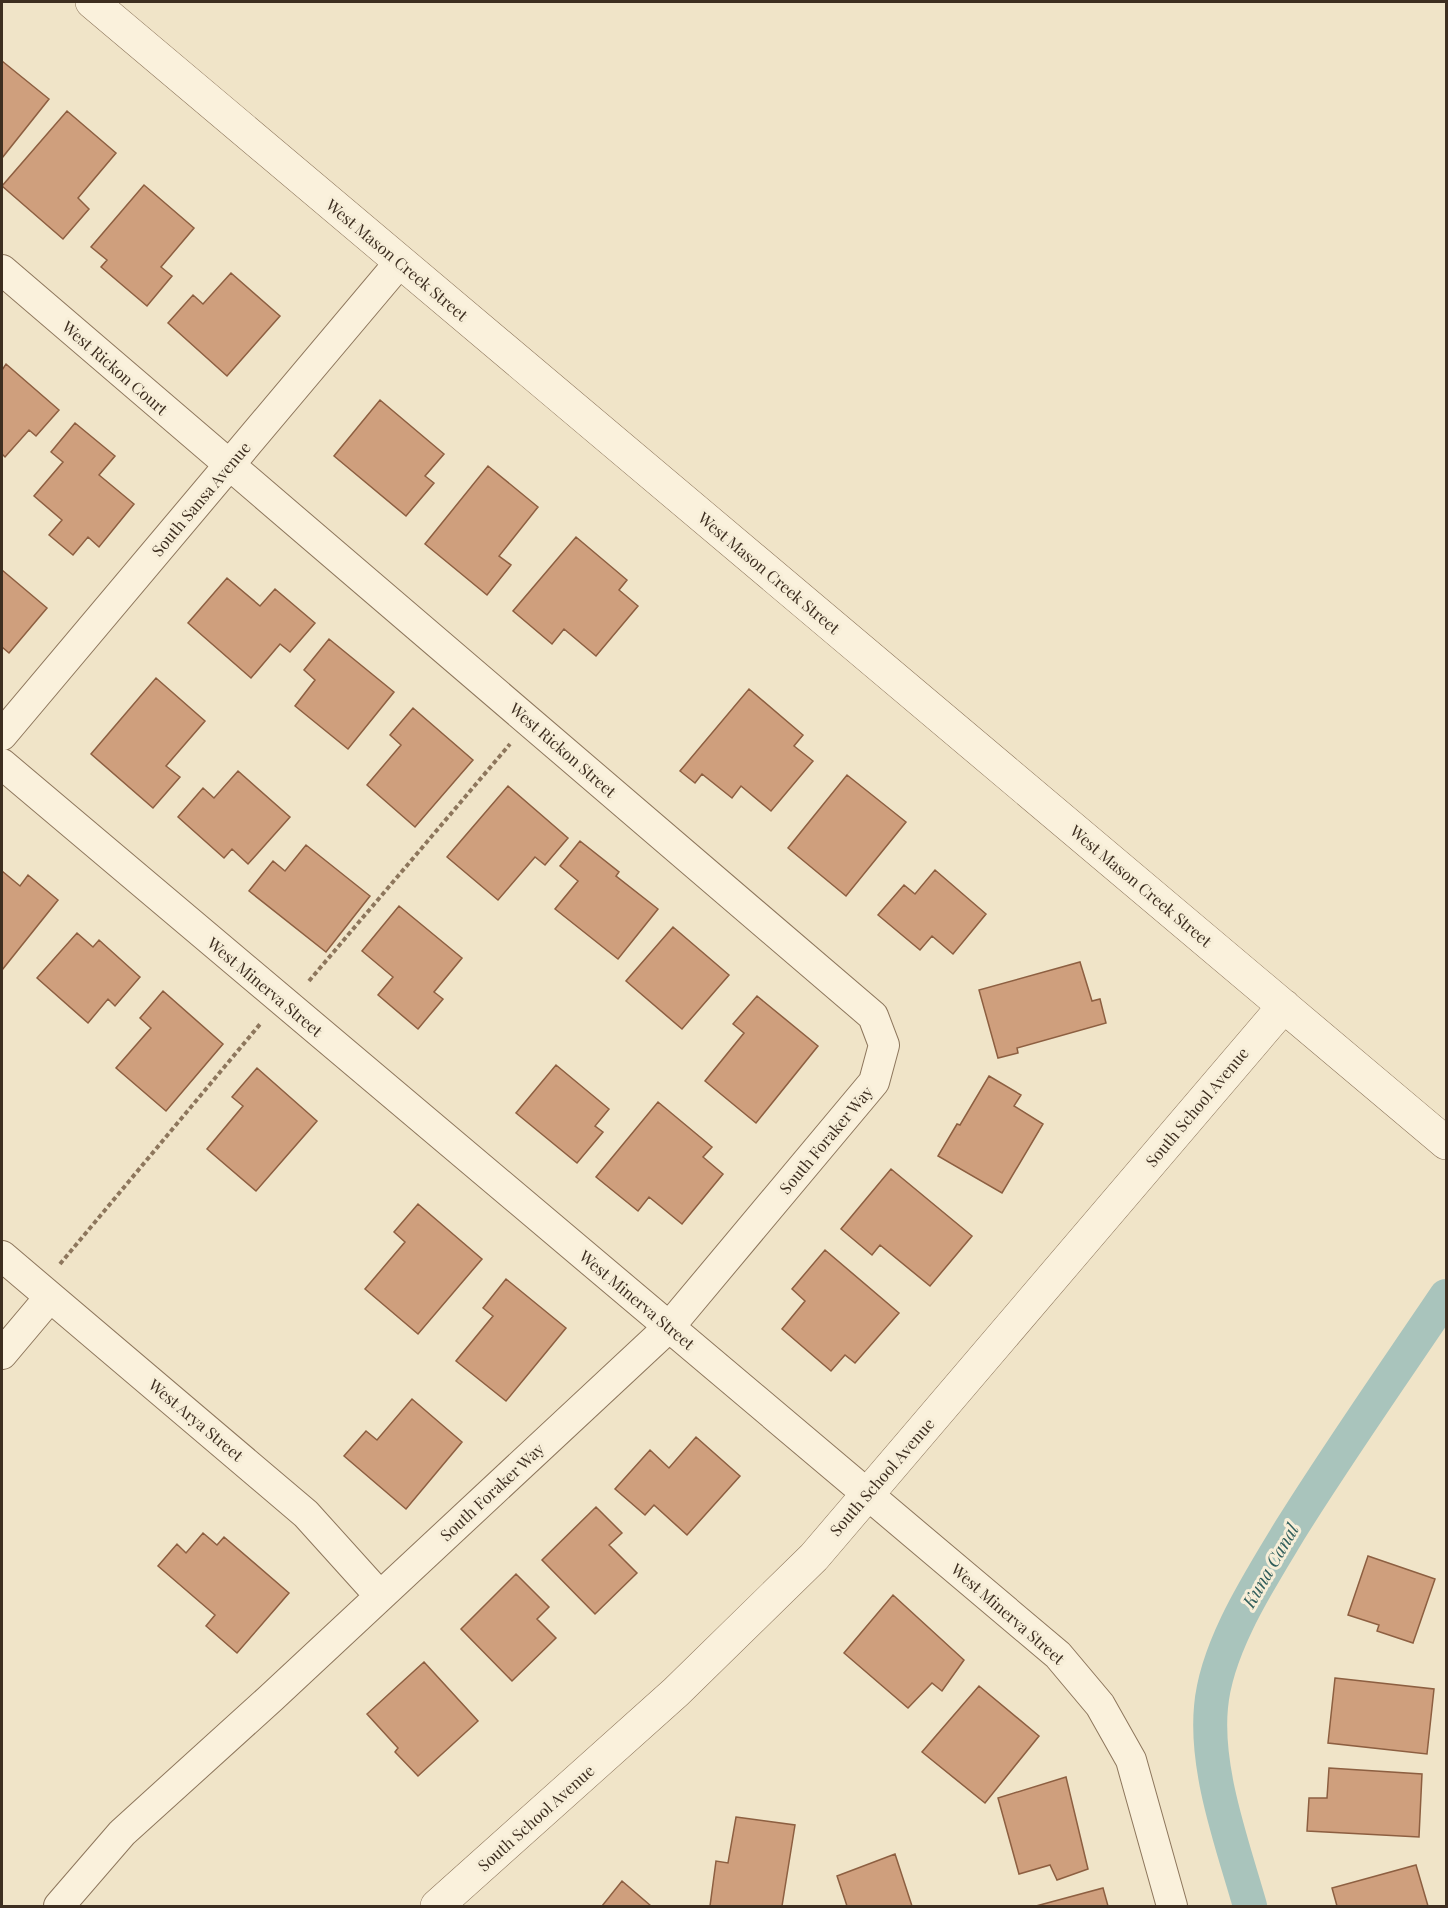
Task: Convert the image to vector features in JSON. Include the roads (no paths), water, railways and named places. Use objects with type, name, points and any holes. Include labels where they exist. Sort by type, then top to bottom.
[{"type":"street","name":"West Mason Creek Street","points":[[92,2],[1446,1143]]},
{"type":"street","name":"South Sansa Avenue","points":[[2,735],[400,262]]},
{"type":"street","name":"West Rickon Court","points":[[2,270],[229,465]]},
{"type":"street","name":"West Rickon Street","points":[[229,465],[873,1016],[884,1045]]},
{"type":"street","name":"West Minerva Street","points":[[2,764],[1058,1655],[1101,1705],[1131,1760],[1172,1906]]},
{"type":"street","name":"South School Avenue","points":[[437,1906],[676,1692],[814,1557],[1284,1006]]},
{"type":"street","name":"South Foraker Way","points":[[59,1906],[122,1833],[669,1327],[874,1082],[884,1045]]},
{"type":"street","name":"West Arya Street","points":[[2,1256],[306,1514],[380,1596]]},
{"type":"street","points":[[2,1354],[50,1297]]},
{"type":"waterway","name":"Kuna Canal","points":[[1250,1906],[1222,1808],[1212,1757],[1211,1707],[1221,1661],[1241,1615],[1290,1530],[1446,1296]]}]
